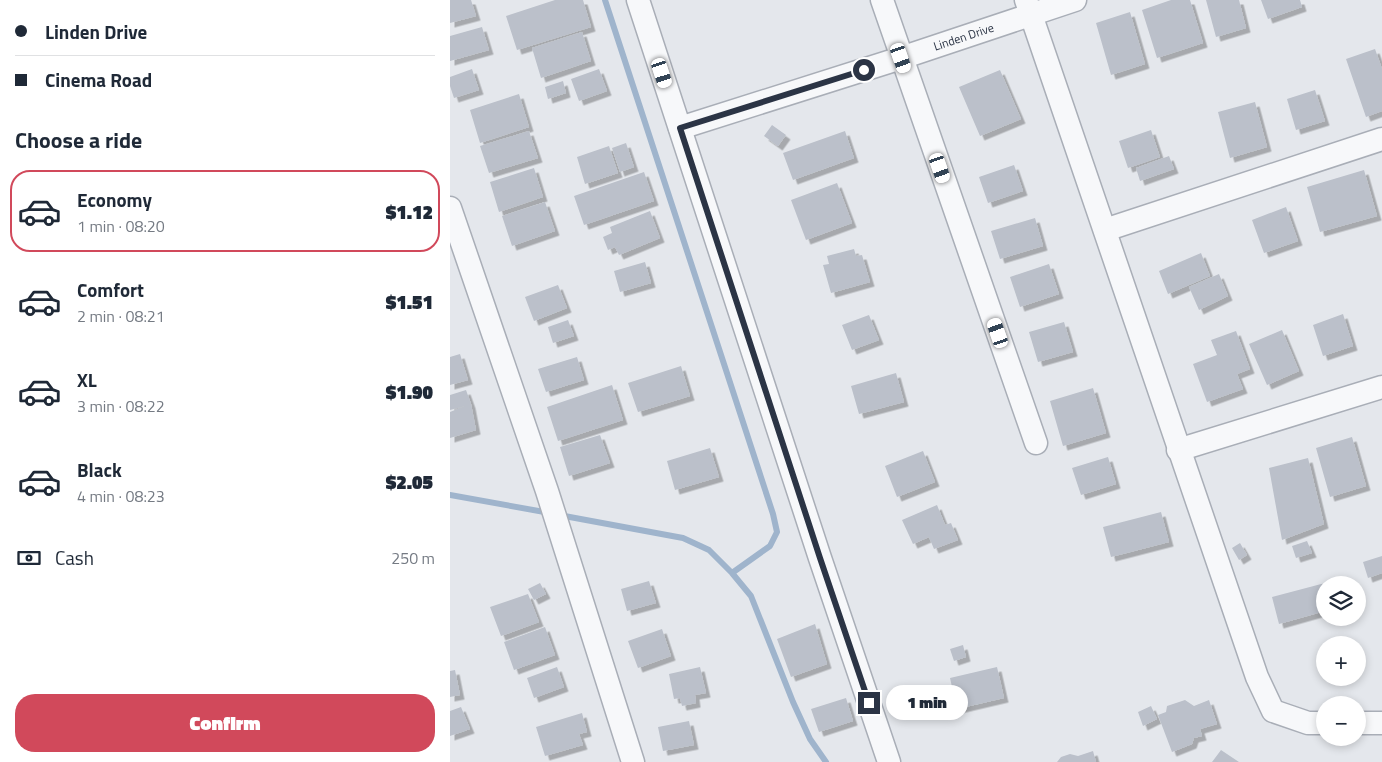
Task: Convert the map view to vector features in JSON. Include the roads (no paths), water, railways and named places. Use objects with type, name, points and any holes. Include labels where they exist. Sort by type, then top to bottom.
[{"type":"street","points":[[638,0],[820,558],[889,762]]},
{"type":"street","points":[[882,0],[1036,443]]},
{"type":"street","name":"Linden Drive","points":[[680,128],[901,58],[1029,7],[1075,0]]},
{"type":"street","points":[[1029,7],[1178,450],[1257,677],[1273,711],[1308,723],[1316,723]]},
{"type":"street","points":[[1105,230],[1382,138]]},
{"type":"street","points":[[450,208],[547,491],[633,762]]},
{"type":"street","points":[[1178,450],[1382,386]]},
{"type":"street","points":[[1366,723],[1382,724]]},
{"type":"waterway","points":[[605,0],[773,514],[777,532],[770,546],[732,573]]},
{"type":"waterway","points":[[450,495],[550,513]]},
{"type":"waterway","points":[[559,515],[683,538],[709,550],[751,596],[793,702],[810,739],[826,762]]}]
